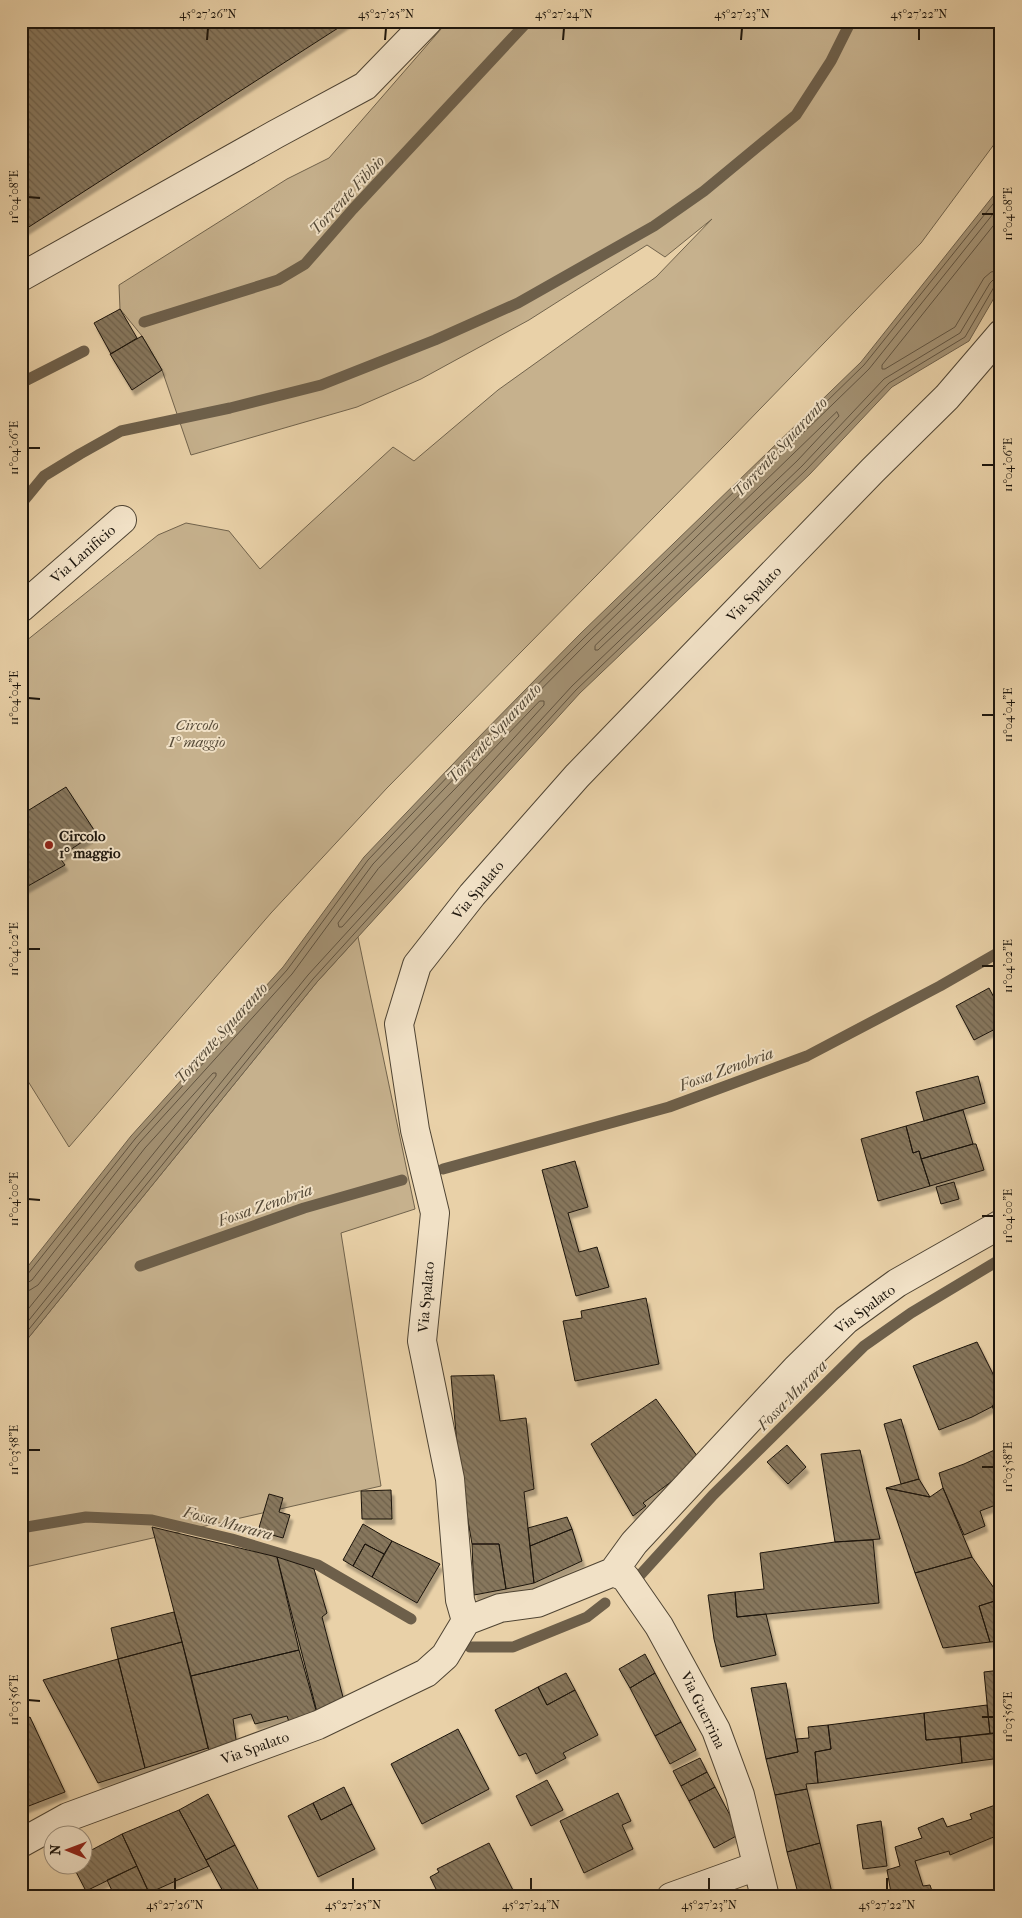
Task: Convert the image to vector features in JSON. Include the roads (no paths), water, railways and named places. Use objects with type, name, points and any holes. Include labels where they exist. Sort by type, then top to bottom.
[{"type":"street","points":[[21,277],[365,86],[428,21]]},
{"type":"street","name":"Via Spalato","points":[[21,1843],[68,1817],[318,1725],[426,1673],[445,1656],[464,1624],[460,1600],[450,1479],[422,1341],[435,1213],[415,1130],[399,1024],[417,965],[472,896],[577,776],[873,470],[947,397],[1001,334]]},
{"type":"street","name":"Via Lanificio","points":[[21,608],[122,520]]},
{"type":"street","name":"Via Spalato","points":[[613,1572],[634,1543],[796,1369],[846,1320],[897,1283],[1001,1224]]},
{"type":"street","points":[[464,1624],[500,1608],[536,1603],[613,1572]]},
{"type":"street","name":"Via Guerrina","points":[[613,1572],[625,1577],[659,1626],[716,1730],[740,1795],[765,1897]]},
{"type":"street","points":[[671,1897],[757,1866]]},
{"type":"water","name":"Torrente Squaranto","points":[[1001,186],[1001,286],[969,341],[892,387],[810,474],[580,693],[317,982],[21,1347],[21,1275],[131,1136],[283,967],[364,857],[580,634],[861,362]]},
{"type":"waterway","name":"Torrente Fibbio","points":[[144,322],[278,280],[305,264],[353,209],[528,21]]},
{"type":"waterway","points":[[21,504],[44,476],[121,431],[230,408],[321,385],[435,340],[518,303],[654,226],[704,191],[796,115],[831,61],[851,21]]},
{"type":"waterway","name":"Torrente Fibbio","points":[[21,383],[84,351]]},
{"type":"waterway","name":"Fossa Zenobria","points":[[443,1169],[669,1107],[807,1056],[940,986],[1001,951]]},
{"type":"waterway","name":"Fossa Zenobria","points":[[140,1266],[304,1208],[402,1180]]},
{"type":"waterway","name":"Fossa Murara","points":[[632,1584],[713,1495],[864,1346],[911,1313],[1001,1259]]},
{"type":"waterway","name":"Fossa Murara","points":[[21,1528],[86,1517],[152,1520],[232,1539],[318,1565],[411,1619]]},
{"type":"waterway","name":"Fossa Murara","points":[[470,1647],[513,1647],[587,1617],[605,1603]]},
{"type":"place","name":"Circolo 1° maggio","points":[[49,845]]},
{"type":"park label","name":"Circolo I° maggio","points":[[197,734]]}]
